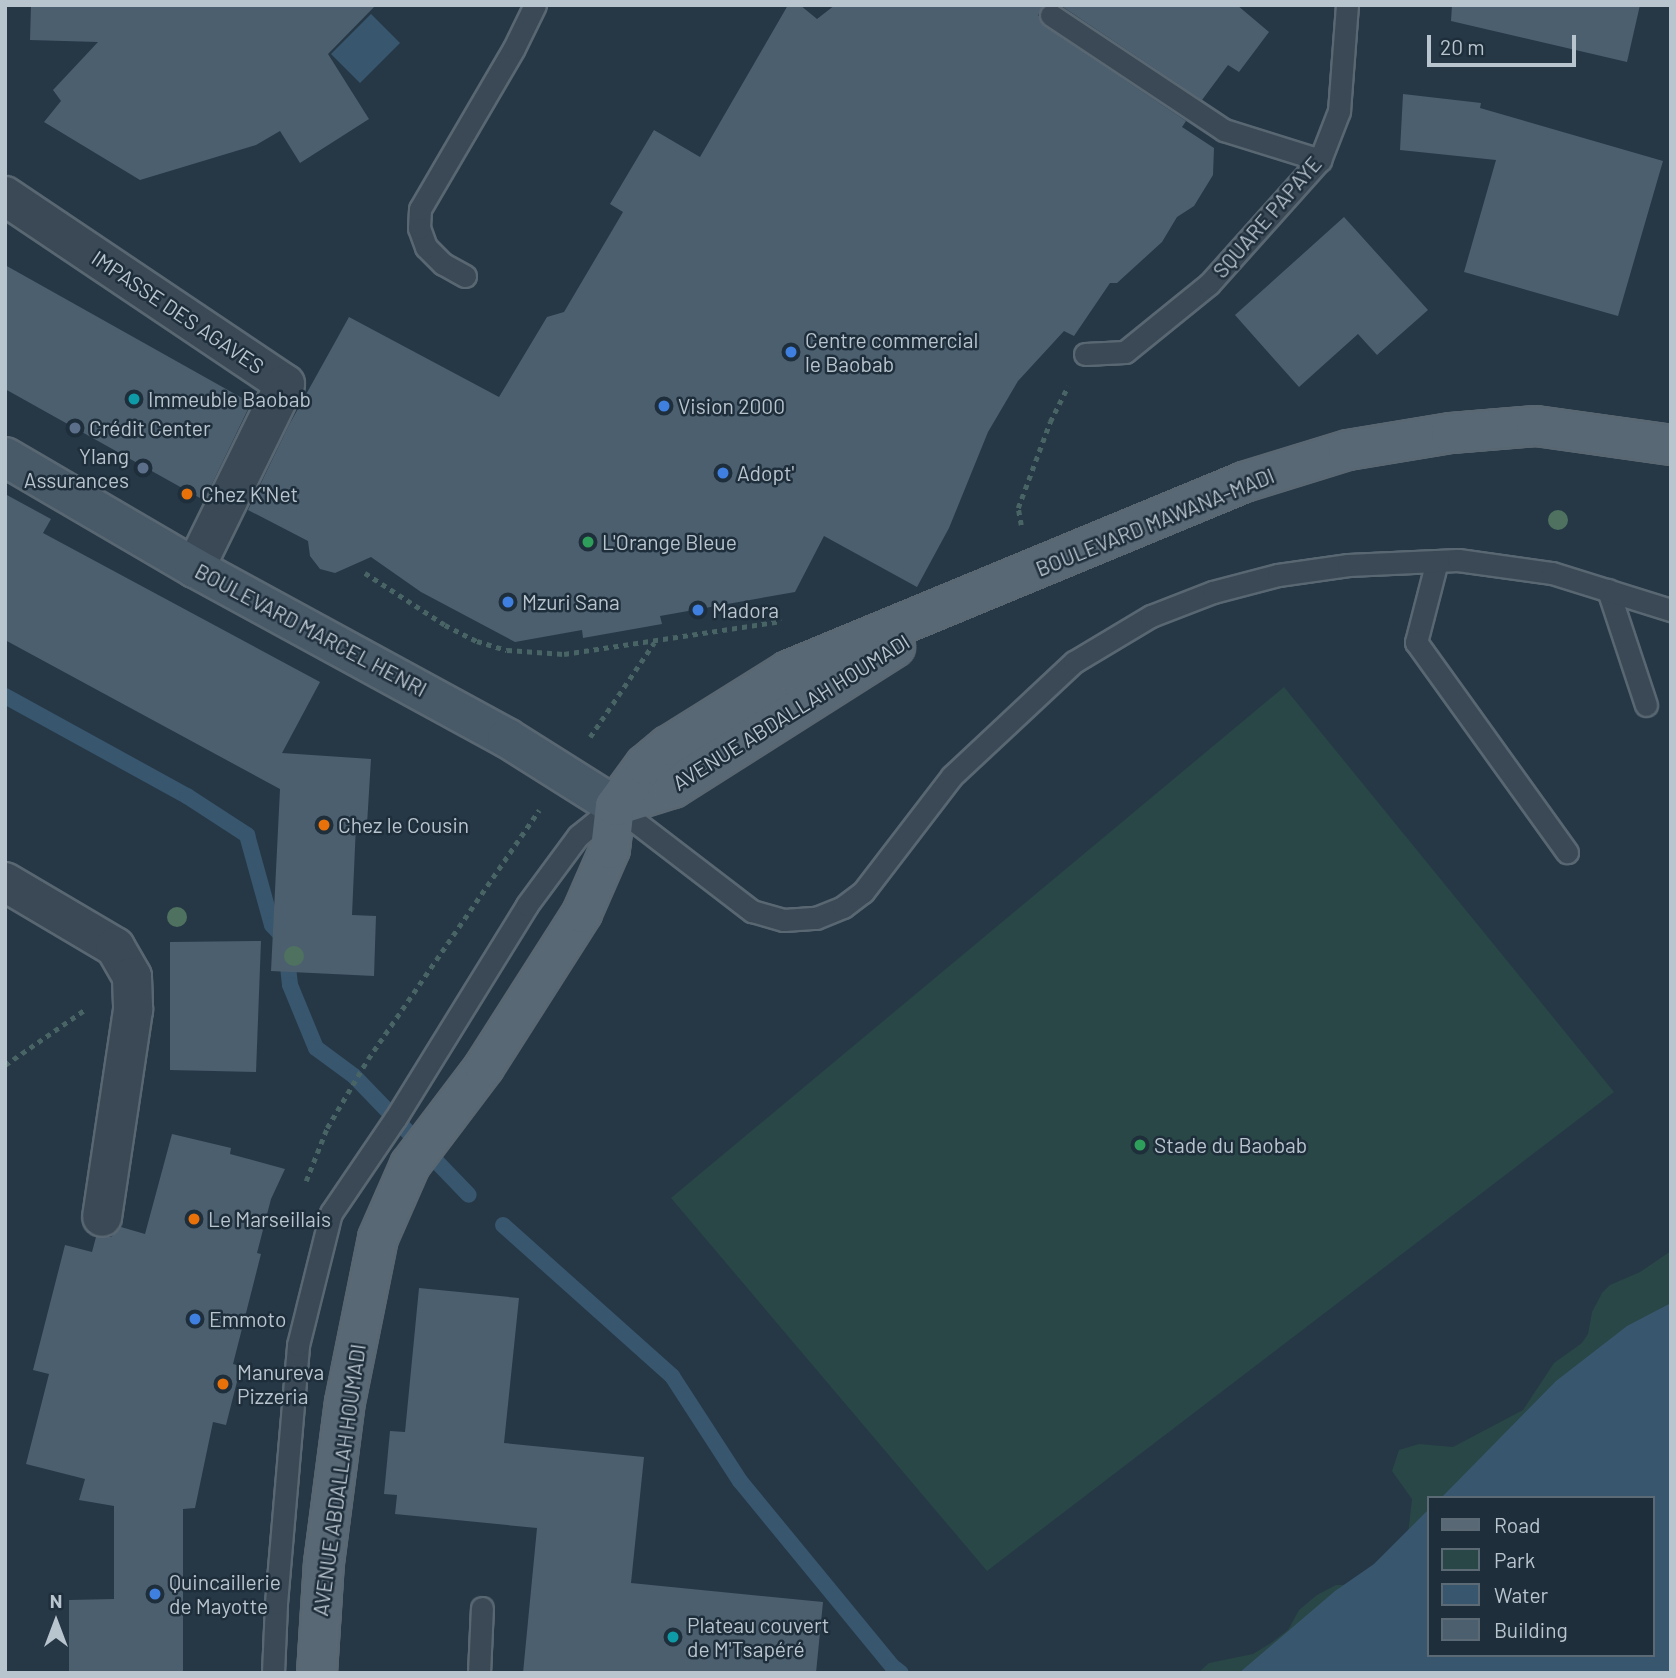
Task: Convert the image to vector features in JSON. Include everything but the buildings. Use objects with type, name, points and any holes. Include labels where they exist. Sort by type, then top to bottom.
[{"type":"main road","name":"BOULEVARD MAWANA-MADI","points":[[615,806],[645,765],[668,746],[788,671],[973,597],[1244,482],[1348,450],[1451,433],[1536,426],[1671,445]]},
{"type":"main road","name":"BOULEVARD MARCEL HENRI","points":[[5,457],[195,568],[507,738],[615,806]]},
{"type":"main road","name":"AVENUE ABDALLAH HOUMADI","points":[[317,1673],[324,1563],[345,1402],[378,1238],[410,1165],[484,1068],[582,913],[610,849],[615,806]]},
{"type":"street","name":"IMPASSE DES AGAVES","points":[[5,196],[285,384],[195,568]]},
{"type":"street","points":[[5,882],[115,947],[132,977],[133,1010],[102,1217]]},
{"type":"lane","points":[[465,276],[443,264],[426,247],[419,228],[420,209],[514,48],[535,5]]},
{"type":"lane","name":"SQUARE PAPAYE","points":[[1085,354],[1125,352],[1209,284],[1320,160],[1339,111],[1347,5]]},
{"type":"lane","points":[[1051,15],[1224,130],[1320,160]]},
{"type":"lane","points":[[273,1673],[276,1603],[298,1345],[331,1213],[395,1119],[527,905],[578,836],[615,806],[752,911],[784,920],[816,918],[843,907],[863,891],[952,776],[1074,662],[1151,616],[1213,592],[1278,575],[1348,565],[1458,560],[1552,573],[1671,610]]},
{"type":"lane","points":[[1437,561],[1416,642],[1567,852]]},
{"type":"lane","points":[[1608,590],[1646,705]]},
{"type":"lane","points":[[479,1673],[482,1608]]},
{"type":"path","points":[[1022,531],[1018,508],[1050,422],[1085,354]]},
{"type":"path","points":[[5,1065],[132,977]]},
{"type":"green space","name":"Stade du Baobab","points":[[1284,687],[1614,1092],[987,1571],[671,1198]]},
{"type":"green space","points":[[1671,1251],[1671,1673],[1198,1673],[1209,1663],[1253,1654],[1271,1643],[1288,1630],[1299,1610],[1317,1595],[1336,1585],[1359,1585],[1407,1543],[1412,1499],[1392,1471],[1399,1450],[1419,1444],[1453,1447],[1523,1410],[1554,1363],[1582,1343],[1588,1334],[1592,1312],[1602,1293],[1610,1285],[1640,1272]]},
{"type":"water","points":[[371,14],[400,43],[360,83],[331,54]]},
{"type":"water","points":[[1671,1303],[1671,1673],[1239,1673],[1335,1591],[1374,1564],[1428,1510],[1428,1657],[1655,1657],[1655,1496],[1443,1496],[1556,1381],[1627,1326]]},
{"type":"waterway","points":[[5,696],[187,796],[247,835],[272,925],[285,939],[290,985],[316,1048],[354,1076],[469,1195]]},
{"type":"waterway","points":[[503,1225],[672,1376],[740,1481],[892,1666],[901,1673]]},
{"type":"place","name":"Centre commercial le Baobab","points":[[791,352]]},
{"type":"place","name":"Immeuble Baobab","points":[[134,399]]},
{"type":"place","name":"Vision 2000","points":[[664,406]]},
{"type":"place","name":"Crédit Center","points":[[75,428]]},
{"type":"place","name":"Ylang Assurances","points":[[143,468]]},
{"type":"place","name":"Adopt'","points":[[723,473]]},
{"type":"place","name":"Chez K'Net","points":[[187,494]]},
{"type":"place","name":"L'Orange Bleue","points":[[588,542]]},
{"type":"place","name":"Mzuri Sana","points":[[508,602]]},
{"type":"place","name":"Madora","points":[[698,610]]},
{"type":"place","name":"Chez le Cousin","points":[[324,825]]},
{"type":"place","name":"Stade du Baobab","points":[[1140,1145]]},
{"type":"place","name":"Le Marseillais","points":[[194,1219]]},
{"type":"place","name":"Emmoto","points":[[195,1319]]},
{"type":"place","name":"Manureva Pizzeria","points":[[223,1384]]},
{"type":"place","name":"Quincaillerie de Mayotte","points":[[155,1594]]},
{"type":"place","name":"Plateau couvert de M'Tsapéré","points":[[673,1637]]}]
